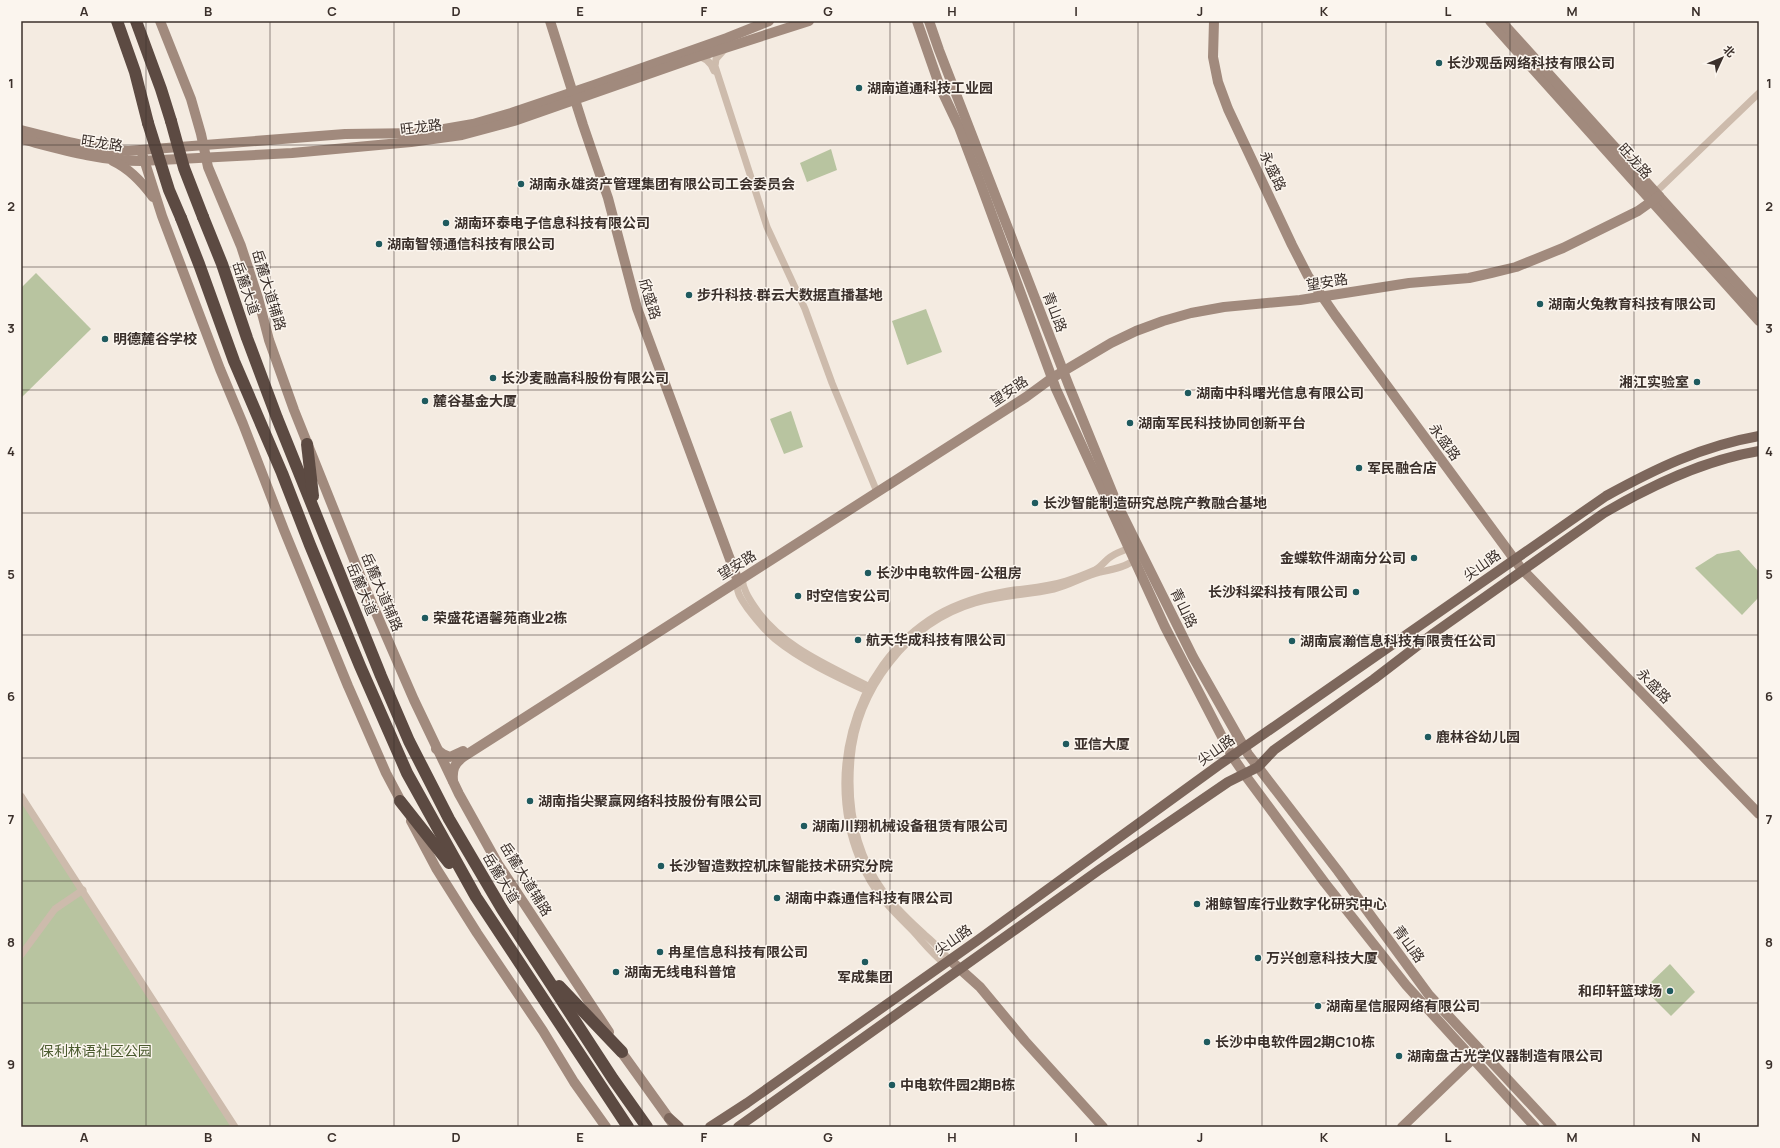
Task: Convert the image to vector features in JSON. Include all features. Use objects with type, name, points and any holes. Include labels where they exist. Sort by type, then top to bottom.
[{"type":"highway","points":[[117,21],[135,72],[148,123],[169,190],[200,264],[234,361],[386,727],[425,807],[476,897],[628,1127]]},
{"type":"highway","name":"岳麓大道","points":[[136,21],[161,89],[184,168],[222,264],[259,370],[381,676],[416,755],[475,865],[536,962],[647,1127]]},
{"type":"highway","points":[[306,444],[316,515]]},
{"type":"highway","points":[[400,801],[476,897]]},
{"type":"highway","points":[[536,962],[622,1052]]},
{"type":"main road","name":"岳麓大道辅路","points":[[160,21],[191,99],[210,175],[241,246],[258,298],[273,352],[306,444],[364,585],[436,749],[502,870],[622,1052],[676,1127]]},
{"type":"main road","name":"欣盛路","points":[[550,21],[575,96],[612,196],[641,306],[739,578]]},
{"type":"main road","name":"欣盛路","points":[[554,21],[575,96]]},
{"type":"main road","name":"旺龙路","points":[[21,139],[100,157],[144,161],[292,152],[446,138],[498,126],[769,21]]},
{"type":"main road","name":"旺龙路","points":[[21,130],[103,149],[141,150],[345,134],[421,133],[448,129],[492,119],[575,96],[810,21]]},
{"type":"main road","name":"永盛路","points":[[1214,21],[1213,57],[1218,82],[1228,109],[1308,276],[1323,294],[1525,569],[1759,814]]},
{"type":"main road","name":"永盛路","points":[[1218,21],[1217,56],[1222,81],[1232,107],[1296,243],[1323,294]]},
{"type":"main road","name":"旺龙路","points":[[1490,21],[1759,307]]},
{"type":"main road","name":"旺龙路","points":[[1501,21],[1654,197],[1759,321]]},
{"type":"main road","name":"青山路","points":[[916,22],[940,88],[959,127],[1052,376],[1164,627],[1232,756],[1325,883],[1406,985],[1535,1127]]},
{"type":"main road","name":"青山路","points":[[930,23],[1062,370],[1117,504],[1193,657],[1244,748],[1338,871],[1429,995],[1552,1127]]},
{"type":"main road","points":[[141,150],[162,216],[220,369],[348,686],[386,773],[436,868],[477,933],[543,1031],[574,1082],[606,1127]]},
{"type":"main road","points":[[100,157],[115,162],[135,176],[144,185],[162,216]]},
{"type":"main road","name":"望安路","points":[[453,781],[452,770],[454,765],[462,757],[875,491],[1026,397],[1052,376],[1136,331],[1177,317],[1224,307],[1277,303],[1323,294],[1409,283],[1469,278],[1516,267],[1563,248],[1638,211],[1654,197]]},
{"type":"main road","name":"尖山路","points":[[710,1127],[747,1103],[948,962],[1232,756],[1606,496],[1642,476],[1688,455],[1731,442],[1759,436]]},
{"type":"main road","name":"尖山路","points":[[738,1127],[1099,870],[1228,782],[1245,775],[1258,767],[1274,750],[1434,633],[1604,513],[1630,498],[1692,470],[1723,459],[1759,451]]},
{"type":"main road","name":"永盛路","points":[[1525,569],[1759,808]]},
{"type":"main road","name":"望安路","points":[[436,749],[446,756],[455,756],[739,578]]},
{"type":"main road","points":[[948,962],[977,990],[1022,1044],[1098,1127]]},
{"type":"main road","points":[[958,971],[980,987],[1024,1041],[1104,1127]]},
{"type":"main road","points":[[1407,1127],[1482,1052]]},
{"type":"main road","points":[[1402,1127],[1474,1060]]},
{"type":"main road","points":[[669,1118],[679,1127]]},
{"type":"street","points":[[727,47],[716,59],[715,66],[767,227],[805,309],[832,383],[875,491]]},
{"type":"street","points":[[697,57],[707,60],[712,67],[765,228],[802,310],[829,384],[875,491]]},
{"type":"street","points":[[1654,197],[1759,93]]},
{"type":"street","points":[[870,690],[903,649],[928,626],[941,618],[973,603],[1008,595],[1055,588],[1098,572],[1115,569],[1134,560],[1140,550],[1129,548],[1110,557],[1096,569],[1067,581],[986,596],[939,614],[915,631],[900,646],[882,666],[870,690],[857,726],[852,756],[850,794],[855,830],[871,872],[883,891],[948,962]]},
{"type":"street","points":[[739,578],[737,588],[738,594],[754,616],[775,638],[794,652],[870,690]]},
{"type":"street","points":[[21,796],[235,1127]]},
{"type":"street","points":[[21,955],[55,909],[82,890]]},
{"type":"green space","points":[[831,149],[837,170],[807,182],[800,163]]},
{"type":"green space","points":[[36,273],[91,329],[21,398],[21,288]]},
{"type":"green space","points":[[926,309],[942,352],[907,365],[892,321]]},
{"type":"green space","points":[[791,411],[803,447],[784,454],[770,419]]},
{"type":"green space","points":[[1739,550],[1759,572],[1759,597],[1742,615],[1695,568],[1717,554]]},
{"type":"green space","name":"保利林语社区公园","points":[[21,796],[235,1127],[21,1127]]},
{"type":"green space","name":"和印轩篮球场","points":[[1670,964],[1695,992],[1671,1016],[1644,989]]},
{"type":"place","name":"长沙观岳网络科技有限公司","points":[[1439,63]]},
{"type":"place","name":"湖南道通科技工业园","points":[[859,88]]},
{"type":"place","name":"湖南永雄资产管理集团有限公司工会委员会","points":[[521,184]]},
{"type":"place","name":"湖南环泰电子信息科技有限公司","points":[[446,223]]},
{"type":"place","name":"湖南智领通信科技有限公司","points":[[379,244]]},
{"type":"place","name":"步升科技·群云大数据直播基地","points":[[689,295]]},
{"type":"place","name":"湖南火兔教育科技有限公司","points":[[1540,304]]},
{"type":"place","name":"明德麓谷学校","points":[[105,339]]},
{"type":"place","name":"长沙麦融高科股份有限公司","points":[[493,378]]},
{"type":"place","name":"湘江实验室","points":[[1697,382]]},
{"type":"place","name":"湖南中科曙光信息有限公司","points":[[1188,393]]},
{"type":"place","name":"麓谷基金大厦","points":[[425,401]]},
{"type":"place","name":"湖南军民科技协同创新平台","points":[[1130,423]]},
{"type":"place","name":"军民融合店","points":[[1359,468]]},
{"type":"place","name":"长沙智能制造研究总院产教融合基地","points":[[1035,503]]},
{"type":"place","name":"金蝶软件湖南分公司","points":[[1414,558]]},
{"type":"place","name":"长沙中电软件园-公租房","points":[[868,573]]},
{"type":"place","name":"长沙科梁科技有限公司","points":[[1356,592]]},
{"type":"place","name":"时空信安公司","points":[[798,596]]},
{"type":"place","name":"荣盛花语馨苑商业2栋","points":[[425,618]]},
{"type":"place","name":"航天华成科技有限公司","points":[[858,640]]},
{"type":"place","name":"湖南宸瀚信息科技有限责任公司","points":[[1292,641]]},
{"type":"place","name":"鹿林谷幼儿园","points":[[1428,737]]},
{"type":"place","name":"亚信大厦","points":[[1066,744]]},
{"type":"place","name":"湖南指尖聚赢网络科技股份有限公司","points":[[530,801]]},
{"type":"place","name":"湖南川翔机械设备租赁有限公司","points":[[804,826]]},
{"type":"place","name":"长沙智造数控机床智能技术研究分院","points":[[661,866]]},
{"type":"place","name":"湖南中森通信科技有限公司","points":[[777,898]]},
{"type":"place","name":"湘鲸智库行业数字化研究中心","points":[[1197,904]]},
{"type":"place","name":"冉星信息科技有限公司","points":[[660,952]]},
{"type":"place","name":"万兴创意科技大厦","points":[[1258,958]]},
{"type":"place","name":"军成集团","points":[[865,962]]},
{"type":"place","name":"湖南无线电科普馆","points":[[616,972]]},
{"type":"place","name":"和印轩篮球场","points":[[1670,991]]},
{"type":"place","name":"湖南星信服网络有限公司","points":[[1318,1006]]},
{"type":"place","name":"长沙中电软件园2期C10栋","points":[[1207,1042]]},
{"type":"place","name":"湖南盘古光学仪器制造有限公司","points":[[1399,1056]]},
{"type":"place","name":"中电软件园2期B栋","points":[[892,1085]]}]
